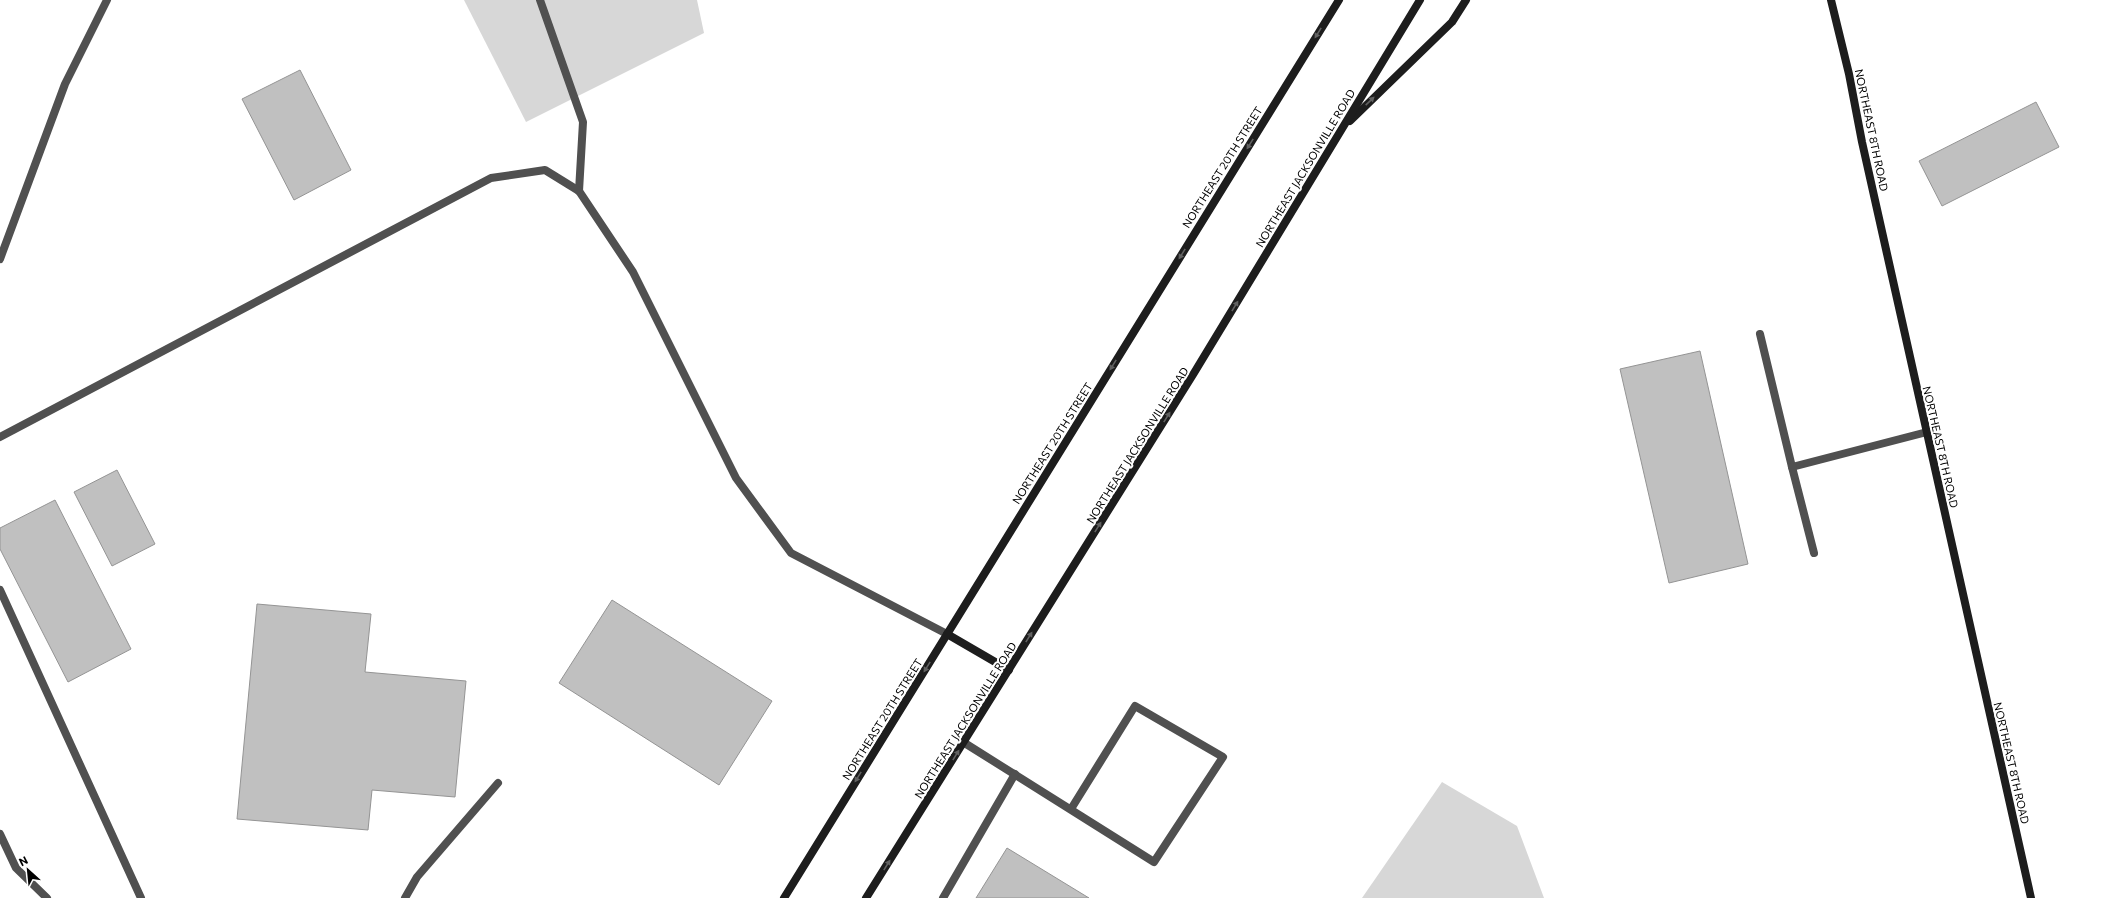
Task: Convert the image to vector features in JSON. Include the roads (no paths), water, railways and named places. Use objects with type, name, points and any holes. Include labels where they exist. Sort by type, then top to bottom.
[{"type":"main road","name":"NORTHEAST 20TH STREET","points":[[784,898],[1339,0]]},
{"type":"main road","name":"NORTHEAST JACKSONVILLE ROAD","points":[[866,898],[1194,373],[1420,0]]},
{"type":"main road","points":[[1342,128],[1452,22],[1466,0]]},
{"type":"main road","name":"NORTHEAST 8TH ROAD","points":[[1831,0],[1849,74],[1862,142],[2031,898]]},
{"type":"main road","points":[[947,634],[1009,670]]},
{"type":"lane","points":[[0,259],[65,84],[107,0]]},
{"type":"lane","points":[[540,0],[583,122],[579,191]]},
{"type":"lane","points":[[0,437],[491,178],[545,170],[579,191],[633,272],[736,478],[792,553],[947,634]]},
{"type":"lane","points":[[1760,334],[1814,553]]},
{"type":"lane","points":[[1792,467],[1927,432]]},
{"type":"lane","points":[[0,590],[141,898]]},
{"type":"lane","points":[[964,742],[1154,862],[1223,757],[1136,706],[1071,809]]},
{"type":"lane","points":[[943,898],[1015,774]]},
{"type":"lane","points":[[405,898],[417,877],[498,783]]},
{"type":"lane","points":[[0,834],[16,868],[47,898]]}]
